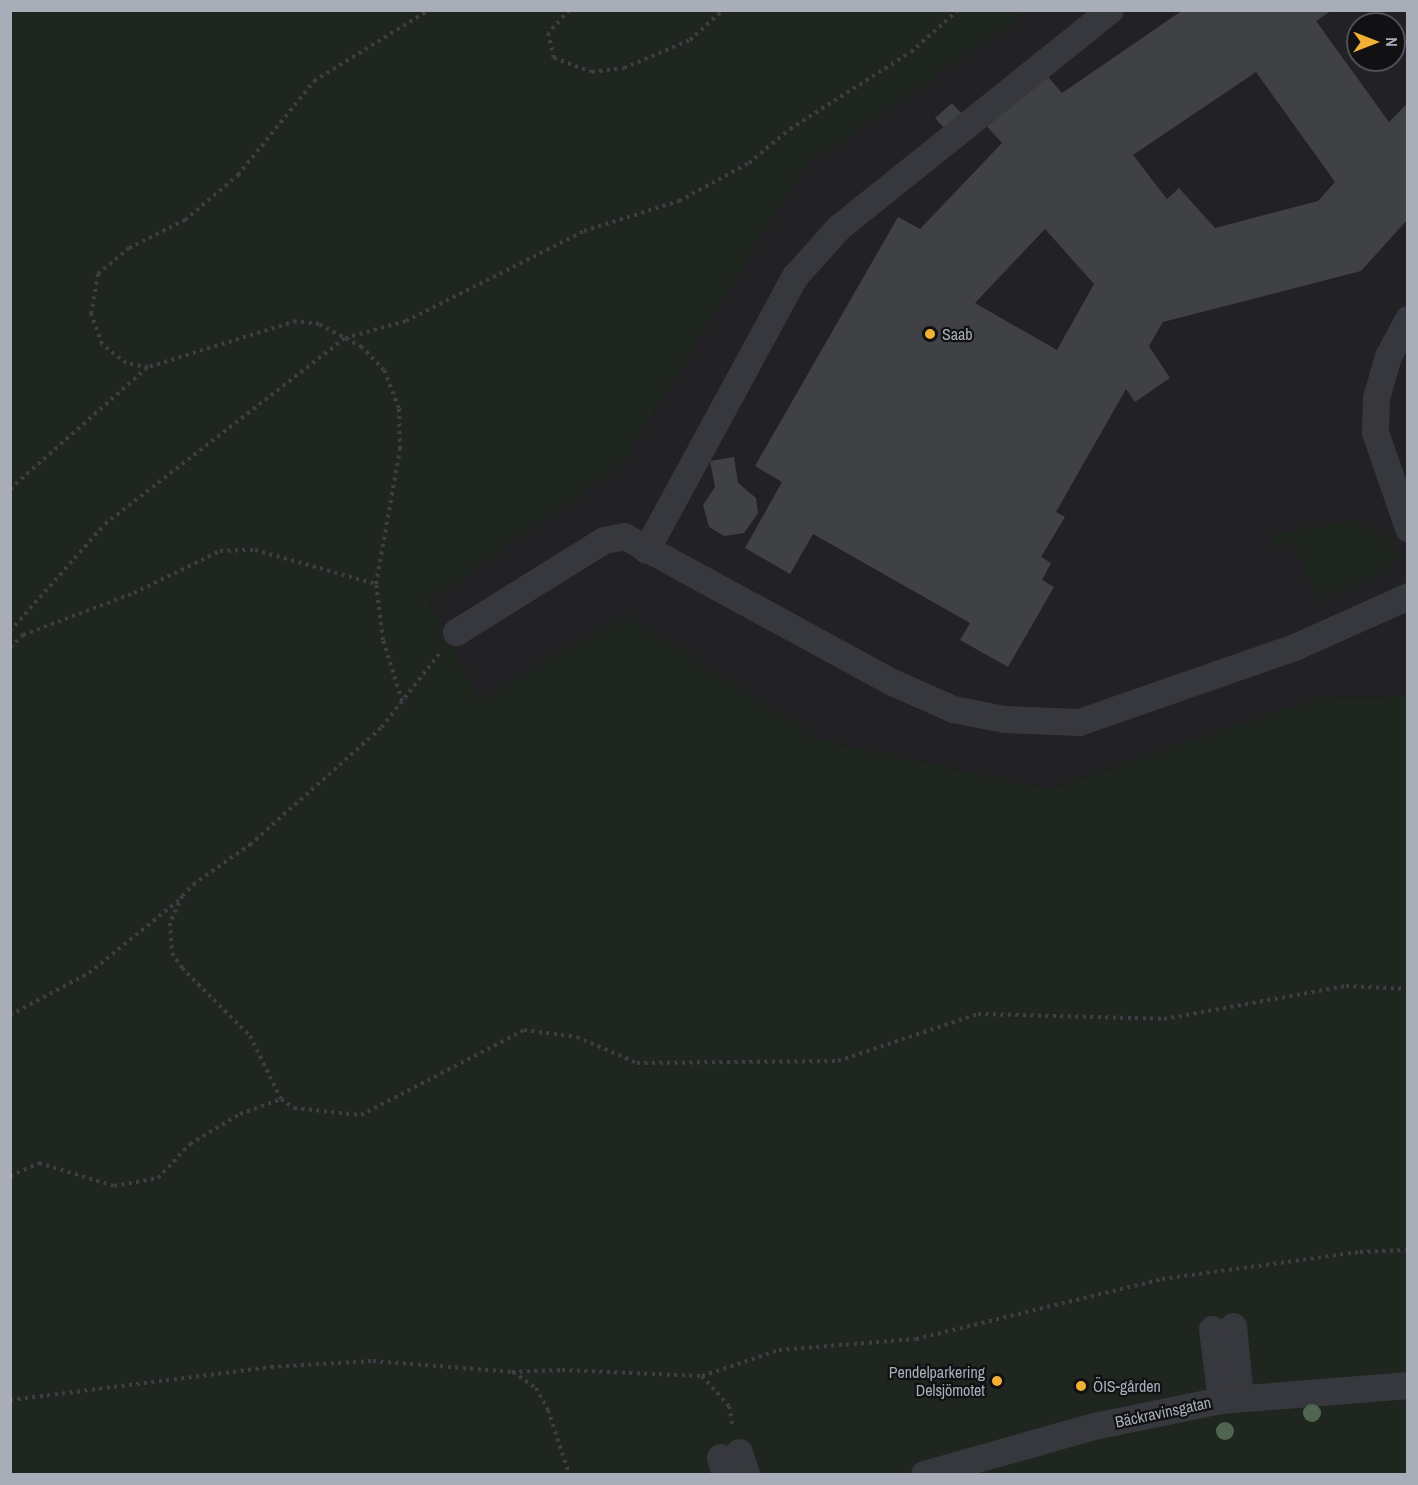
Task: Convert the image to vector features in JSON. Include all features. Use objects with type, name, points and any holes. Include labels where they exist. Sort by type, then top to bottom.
[{"type":"street","points":[[646,550],[795,276],[839,227],[1110,10]]},
{"type":"street","points":[[1407,319],[1388,356],[1376,398],[1375,432],[1394,498],[1407,528]]},
{"type":"street","points":[[456,632],[604,540],[624,536],[892,682],[953,709],[1044,722],[1078,722],[1182,688],[1292,648],[1407,596]]},
{"type":"street","points":[[1223,1328],[1230,1399]]},
{"type":"street","name":"Bäckravinsgatan","points":[[924,1474],[1005,1463],[1094,1426],[1230,1399],[1407,1385]]},
{"type":"path","points":[[148,367],[126,363],[102,344],[91,314],[98,274],[129,248],[185,220],[238,175],[314,81],[429,10]]},
{"type":"path","points":[[568,10],[548,33],[554,58],[592,72],[624,68],[690,40],[723,10]]},
{"type":"path","points":[[10,631],[105,524],[345,338],[406,321],[584,231],[680,201],[748,163],[790,129],[911,52],[958,10]]},
{"type":"path","points":[[10,489],[148,367],[296,321],[319,324],[362,347],[384,370],[399,408],[400,449],[376,584],[383,640],[402,701]]},
{"type":"path","points":[[10,647],[23,635],[134,593],[220,551],[255,550],[376,584]]},
{"type":"path","points":[[10,1015],[89,973],[222,862],[251,844],[381,728],[456,632]]},
{"type":"path","points":[[183,896],[170,923],[172,953],[182,968],[250,1036],[281,1100],[294,1108],[361,1115],[524,1030],[577,1037],[638,1063],[838,1061],[939,1030],[978,1014],[1164,1019],[1346,986],[1407,988]]},
{"type":"path","points":[[10,1176],[39,1163],[114,1186],[158,1178],[190,1144],[240,1114],[281,1100]]},
{"type":"path","points":[[10,1400],[271,1367],[362,1362],[512,1371],[562,1370],[702,1376],[779,1350],[916,1339],[1162,1279],[1360,1252],[1407,1250]]},
{"type":"path","points":[[512,1371],[536,1388],[561,1443],[569,1474]]},
{"type":"path","points":[[702,1376],[729,1406],[732,1464]]},
{"type":"shaded area","points":[[10,11],[1030,11],[804,167],[620,467],[429,601],[479,700],[625,615],[820,740],[1049,789],[1323,697],[1407,696],[1407,1474],[11,1474]]},
{"type":"shaded area","points":[[1030,11],[1407,11],[1407,696],[1323,697],[1049,789],[820,740],[625,615],[479,700],[429,601],[620,467],[804,167]]},
{"type":"shaded area","points":[[1350,520],[1383,533],[1398,556],[1377,576],[1318,601],[1295,543],[1277,551],[1270,535]]},
{"type":"building","name":"Saab","points":[[1183,10],[1332,10],[1316,21],[1346,63],[1346,72],[1353,72],[1389,122],[1408,103],[1408,219],[1361,271],[1163,322],[1149,346],[1170,378],[1135,402],[1126,389],[1056,512],[1065,517],[1041,557],[1051,563],[1042,580],[1054,587],[1008,667],[960,640],[970,623],[813,534],[790,574],[745,548],[782,482],[755,466],[898,217],[920,229],[1002,143],[983,122],[1042,70],[1062,93]],"holes":[[[1256,72],[1335,182],[1318,201],[1215,228],[1179,188],[1167,199],[1133,155]],[[1045,229],[1094,284],[1057,350],[975,303]]]},
{"type":"building","points":[[952,103],[963,115],[946,130],[935,118]]},
{"type":"building","points":[[734,457],[738,483],[756,498],[758,513],[744,533],[724,536],[709,527],[703,505],[715,487],[710,461]]},
{"type":"place","name":"Saab","points":[[930,334]]},
{"type":"place","name":"Pendelparkering Delsjömotet","points":[[997,1381]]},
{"type":"place","name":"ÖIS-gården","points":[[1081,1386]]}]
